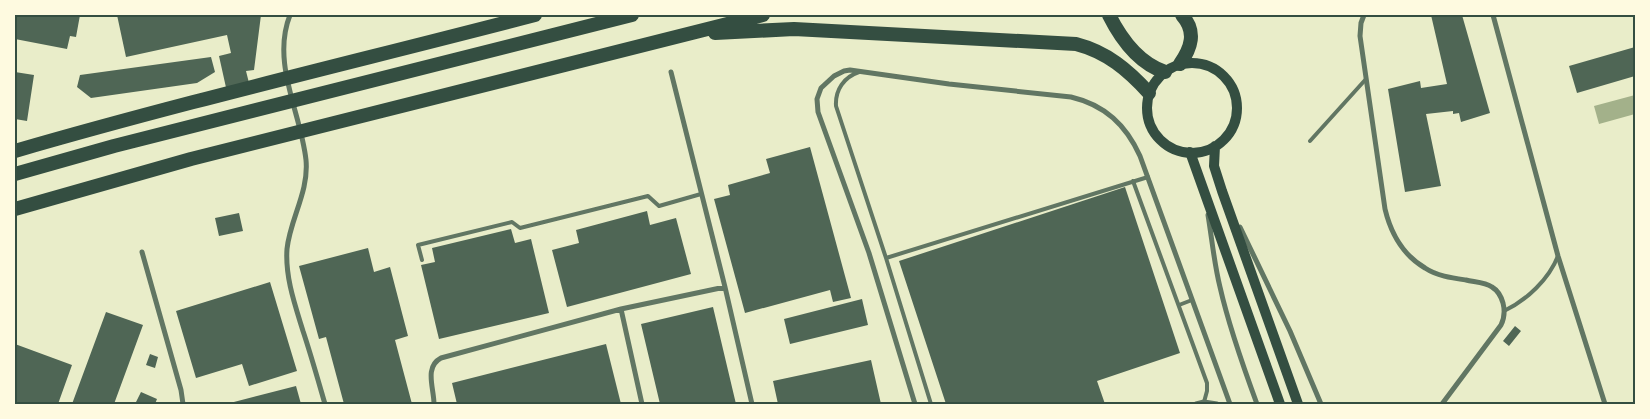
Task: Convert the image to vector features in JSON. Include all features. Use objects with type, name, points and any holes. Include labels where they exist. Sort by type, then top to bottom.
[{"type":"highway","points":[[15,151],[208,97],[278,81],[535,15]]},
{"type":"highway","points":[[15,174],[133,142],[632,15]]},
{"type":"highway","points":[[15,208],[192,159],[763,15]]},
{"type":"highway","points":[[1109,15],[1124,39],[1140,59],[1151,67],[1165,72]]},
{"type":"highway","points":[[1180,64],[1191,43],[1190,28],[1182,15]]},
{"type":"highway","points":[[679,35],[794,29],[1064,43],[1089,48],[1108,56],[1129,71],[1149,93]]},
{"type":"main road","points":[[1193,63],[1210,67],[1224,77],[1233,92],[1236,109],[1232,126],[1228,134],[1215,146],[1204,151],[1190,152],[1169,147],[1154,131],[1148,119],[1149,93],[1155,81],[1165,72],[1180,64],[1193,63]]},
{"type":"main road","points":[[1215,146],[1214,166],[1222,191],[1298,404]]},
{"type":"main road","points":[[1190,152],[1280,404]]},
{"type":"street","points":[[290,15],[284,41],[285,69],[304,149],[306,168],[303,191],[289,241],[287,263],[292,294],[326,404]]},
{"type":"street","points":[[1364,15],[1360,36],[1385,209],[1394,236],[1407,254],[1425,268],[1451,278],[1484,283],[1492,287],[1501,299],[1504,311],[1501,325],[1442,404]]},
{"type":"street","points":[[1493,15],[1558,256],[1605,404]]},
{"type":"street","points":[[915,404],[866,246],[818,112],[819,93],[825,83],[844,71],[862,71],[950,84],[1065,96],[1090,103],[1115,118],[1137,150],[1148,177],[1230,404]]},
{"type":"street","points":[[671,72],[725,287],[752,404]]},
{"type":"street","points":[[1205,190],[1222,297],[1257,404]]},
{"type":"street","points":[[1222,191],[1290,331],[1321,404]]},
{"type":"street","points":[[142,252],[181,390],[183,404]]},
{"type":"street","points":[[434,404],[431,371],[438,359],[621,310],[725,287]]},
{"type":"street","points":[[621,310],[642,404]]},
{"type":"street","points":[[1196,404],[1204,402],[1217,404]]},
{"type":"lane","points":[[862,71],[848,77],[836,97],[836,106],[931,404]]},
{"type":"lane","points":[[1310,141],[1366,79]]},
{"type":"lane","points":[[886,258],[1148,177]]},
{"type":"lane","points":[[1133,181],[1207,383],[1204,402]]},
{"type":"lane","points":[[422,260],[418,245],[512,222],[520,228],[648,196],[659,206],[701,194]]},
{"type":"lane","points":[[1504,311],[1517,304],[1529,294],[1553,270],[1558,256]]},
{"type":"lane","points":[[1179,305],[1192,300]]},
{"type":"shaded area","points":[[1635,95],[1635,114],[1599,124],[1594,106]]},
{"type":"building","points":[[15,15],[80,15],[76,37],[70,36],[67,49],[15,39]]},
{"type":"building","points":[[117,15],[261,15],[254,70],[246,71],[250,87],[227,92],[219,56],[231,53],[227,35],[126,57]]},
{"type":"building","points":[[1431,15],[1462,15],[1490,113],[1461,122],[1459,113],[1453,114],[1453,111],[1426,114],[1441,186],[1405,192],[1388,89],[1420,81],[1421,88],[1447,84]]},
{"type":"building","points":[[1635,47],[1635,76],[1577,93],[1569,66]]},
{"type":"building","points":[[211,57],[215,72],[197,83],[91,98],[77,87],[80,75]]},
{"type":"building","points":[[15,72],[34,75],[27,121],[15,119]]},
{"type":"building","points":[[810,147],[851,298],[833,302],[830,290],[745,313],[714,199],[730,195],[728,185],[770,173],[766,159]]},
{"type":"building","points":[[1125,187],[1180,353],[1097,381],[1105,404],[946,404],[899,261]]},
{"type":"building","points":[[647,211],[650,225],[676,218],[691,274],[567,307],[552,250],[579,243],[576,230]]},
{"type":"building","points":[[239,213],[243,231],[219,236],[215,218]]},
{"type":"building","points":[[511,229],[515,243],[531,239],[549,313],[439,339],[421,265],[435,262],[432,248]]},
{"type":"building","points":[[368,248],[374,272],[390,267],[408,336],[395,340],[412,404],[344,404],[326,337],[319,339],[299,266]]},
{"type":"building","points":[[270,282],[297,371],[249,386],[242,364],[196,378],[176,311]]},
{"type":"building","points":[[862,299],[868,325],[790,344],[784,319]]},
{"type":"building","points":[[713,307],[736,404],[660,404],[641,324]]},
{"type":"building","points":[[106,312],[143,325],[114,404],[72,404]]},
{"type":"building","points":[[1515,326],[1521,331],[1509,346],[1503,341]]},
{"type":"building","points":[[15,344],[72,365],[58,404],[15,404]]},
{"type":"building","points":[[606,344],[621,404],[457,404],[452,383]]},
{"type":"building","points":[[150,354],[158,357],[155,368],[146,365]]},
{"type":"building","points":[[871,360],[881,404],[778,404],[773,381]]},
{"type":"building","points":[[296,386],[301,404],[230,404],[230,403]]},
{"type":"building","points":[[141,392],[157,399],[155,404],[135,404]]}]
